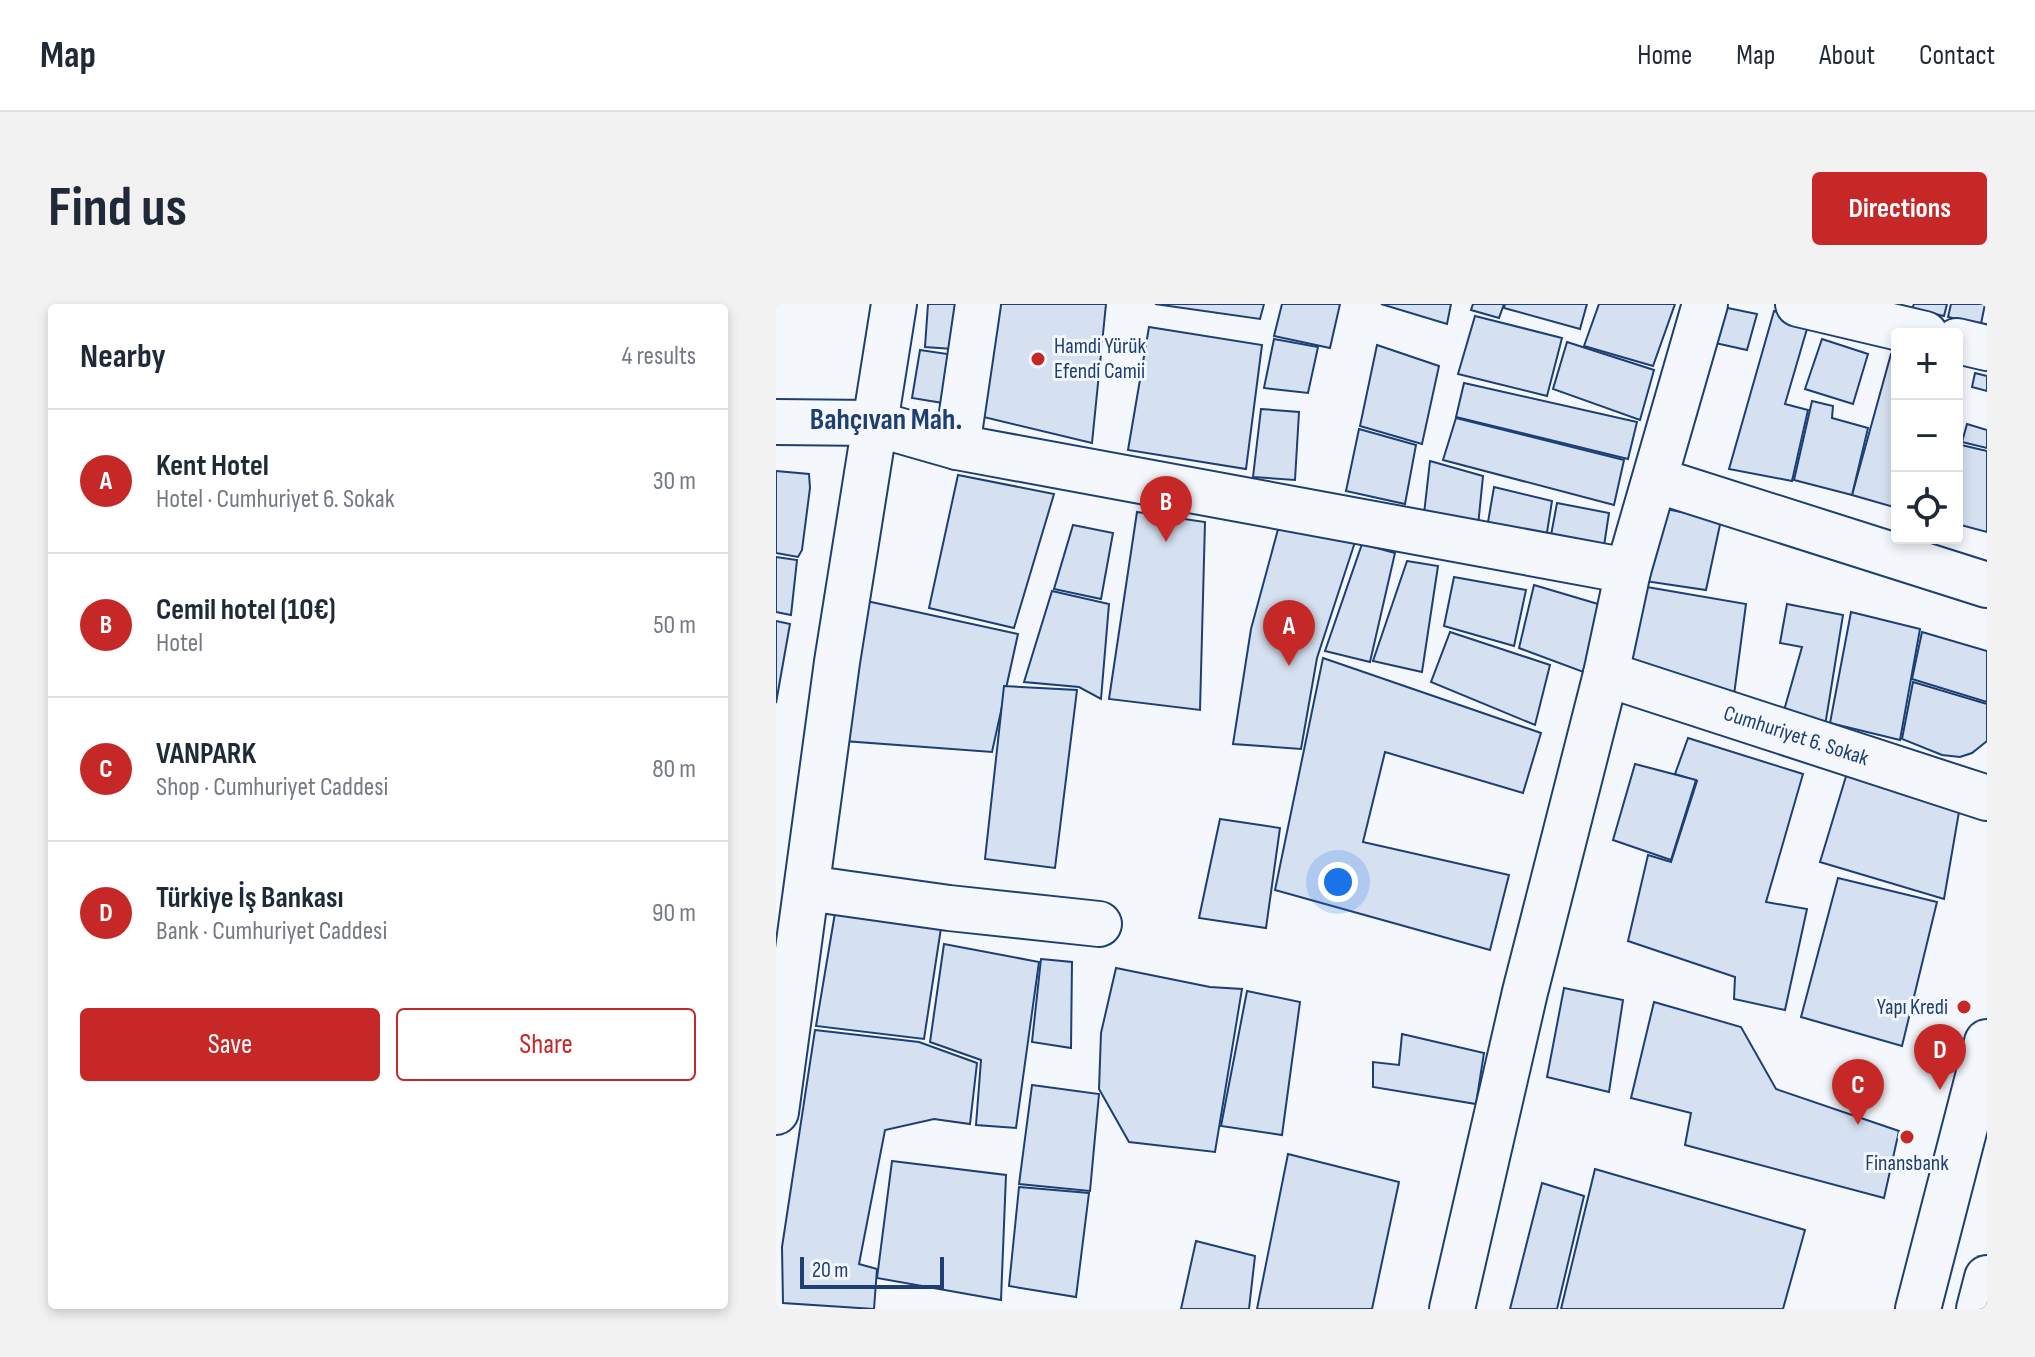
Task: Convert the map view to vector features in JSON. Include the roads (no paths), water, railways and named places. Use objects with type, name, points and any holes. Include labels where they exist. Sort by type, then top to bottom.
[{"type":"street","points":[[776,1112],[837,662],[894,304]]},
{"type":"street","points":[[957,447],[978,304]]},
{"type":"street","points":[[1452,1309],[1525,992],[1606,674],[1628,571],[1705,304]]},
{"type":"street","points":[[1798,304],[1900,328]]},
{"type":"street","points":[[1963,342],[1987,348]]},
{"type":"street","points":[[776,422],[873,423],[957,447],[1628,571]]},
{"type":"street","points":[[1656,480],[1987,585]]},
{"type":"street","name":"Cumhuriyet 6. Sokak","points":[[1606,674],[1987,798]]},
{"type":"street","points":[[807,888],[949,908],[1099,924]]},
{"type":"street","points":[[1918,1309],[1987,1042]]},
{"type":"street","points":[[1979,1309],[1987,1278]]},
{"type":"place","name":"Hamdi Yürük Efendi Camii","points":[[1038,359]]},
{"type":"place","name":"Cemil hotel (10€)","points":[[1166,542]]},
{"type":"place","name":"Kent Hotel","points":[[1289,666]]},
{"type":"place","name":"Yapı Kredi","points":[[1964,1007]]},
{"type":"place","name":"Türkiye İş Bankası","points":[[1940,1090]]},
{"type":"place","name":"VANPARK","points":[[1858,1125]]},
{"type":"place","name":"Finansbank","points":[[1907,1137]]},
{"type":"district","name":"Bahçıvan Mah.","points":[[886,420]]}]
